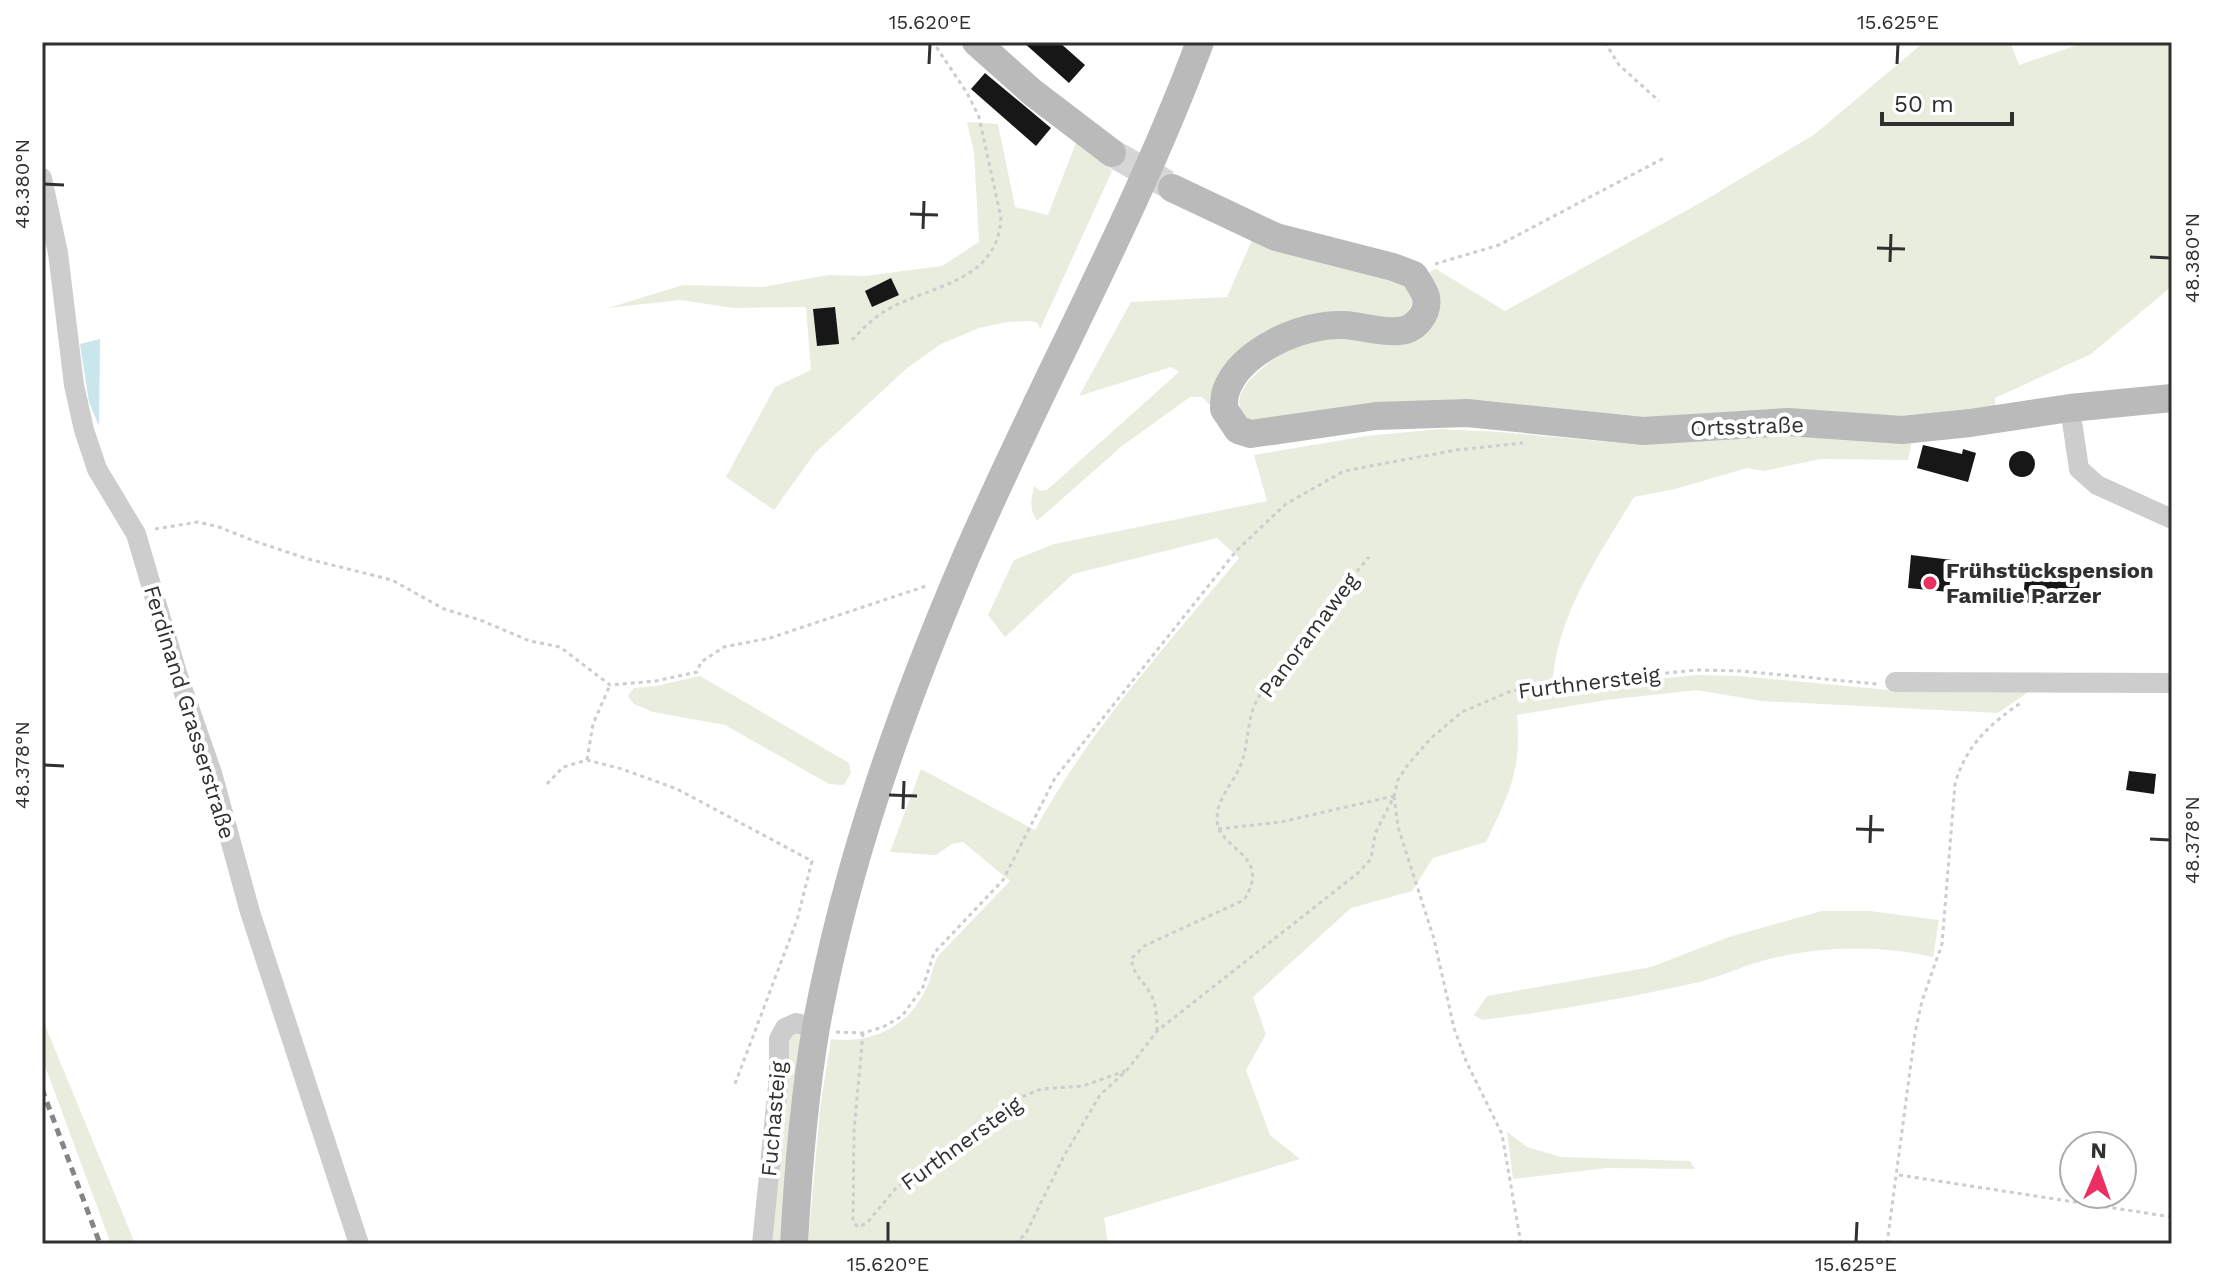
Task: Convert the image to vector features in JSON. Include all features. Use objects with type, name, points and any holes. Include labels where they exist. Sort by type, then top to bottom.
[{"type":"street","points":[[976,42],[1032,92],[1112,153]]},
{"type":"street","points":[[794,1244],[801,1151],[816,1028],[850,875],[903,713],[967,554],[1109,253],[1200,42]]},
{"type":"street","name":"Ferdinand Grasserstraße","points":[[42,178],[58,253],[74,385],[84,430],[97,469],[136,534],[177,673],[212,773],[250,912],[359,1244]]},
{"type":"street","points":[[1172,188],[1276,237],[1414,275]]},
{"type":"street","name":"Ortsstraße","points":[[1414,275],[1426,297],[1425,311],[1418,323],[1402,331],[1343,325],[1313,327],[1284,337],[1258,353],[1238,372],[1226,391],[1224,409],[1238,430],[1251,434],[1376,416],[1467,413],[1643,431],[1788,422],[1902,430],[2172,398]]},
{"type":"street","points":[[2070,408],[2079,469],[2097,485],[2172,519]]},
{"type":"street","points":[[1895,682],[2172,683]]},
{"type":"street","name":"Fuchasteig","points":[[762,1244],[779,1076],[779,1039],[785,1028],[796,1023],[816,1028]]},
{"type":"path","points":[[42,46],[58,42]]},
{"type":"path","points":[[852,340],[876,317],[915,297],[955,282],[980,265],[995,247],[1000,234],[1001,218],[979,117],[933,42]]},
{"type":"path","points":[[1605,42],[1619,65],[1659,101]]},
{"type":"path","points":[[1414,275],[1423,267],[1499,245],[1664,158]]},
{"type":"path","points":[[816,1028],[848,1034],[863,1033],[883,1027],[902,1016],[923,987],[934,953],[1003,880],[1055,778],[1237,550],[1286,504],[1344,471],[1456,450],[1534,442]]},
{"type":"path","points":[[136,534],[198,522],[308,559],[392,580],[444,609],[530,641],[560,647],[610,685],[656,681],[697,672],[701,662],[724,647],[770,638],[926,586]]},
{"type":"path","name":"Panoramaweg","points":[[1218,829],[1221,799],[1246,749],[1248,724],[1257,700],[1369,557]]},
{"type":"path","name":"Furthnersteig","points":[[1157,1031],[1358,873],[1371,859],[1375,834],[1394,796],[1398,780],[1431,738],[1462,712],[1511,691],[1697,670],[1880,684],[1895,682]]},
{"type":"path","points":[[587,760],[593,724],[610,685]]},
{"type":"path","points":[[1887,1244],[1915,1033],[1922,1001],[1942,944],[1955,784],[1961,764],[1978,737],[2024,701]]},
{"type":"path","points":[[547,784],[563,767],[587,760],[646,776],[677,789],[812,861],[797,920],[735,1084]]},
{"type":"path","points":[[1218,829],[1281,822],[1394,796],[1398,827],[1434,939],[1454,1028],[1466,1061],[1502,1134],[1521,1244]]},
{"type":"path","points":[[1015,1244],[1026,1233],[1064,1156],[1100,1095],[1128,1069],[1157,1031],[1156,1011],[1149,992],[1135,977],[1131,959],[1144,946],[1244,900],[1251,889],[1253,872],[1245,856],[1218,829]]},
{"type":"path","name":"Furthnersteig","points":[[863,1033],[854,1131],[853,1222],[858,1227],[867,1223],[896,1188],[1012,1101],[1041,1089],[1083,1086],[1128,1069]]},
{"type":"path","points":[[1898,1175],[2172,1217]]},
{"type":"shaded area","points":[[1924,42],[2010,42],[2019,65],[2086,42],[2172,42],[2172,286],[2091,354],[1995,398],[1996,410],[1898,421],[1255,423],[1242,412],[1240,399],[1250,380],[1270,362],[1294,347],[1329,338],[1394,342],[1424,334],[1436,321],[1438,313],[1437,296],[1429,272],[1436,269],[1505,311],[1707,199],[1815,134]]},
{"type":"shaded area","points":[[967,122],[998,124],[1015,207],[1048,215],[1077,140],[1112,171],[1040,329],[1038,323],[1031,321],[1007,322],[979,328],[941,344],[907,368],[815,453],[774,510],[726,477],[775,387],[811,370],[806,307],[734,308],[680,300],[608,308],[683,285],[763,287],[828,275],[865,276],[942,266],[979,242],[974,152]]},
{"type":"shaded area","points":[[1253,238],[1408,283],[1412,299],[1407,315],[1397,319],[1344,312],[1311,314],[1278,326],[1214,389],[1210,405],[1202,397],[1190,397],[1122,446],[1037,521],[1031,504],[1034,486],[1040,491],[1047,490],[1179,372],[1171,367],[1079,396],[1131,302],[1227,297]]},
{"type":"shaded area","points":[[1440,429],[1641,445],[1804,432],[1912,440],[1908,460],[1820,459],[1764,471],[1747,468],[1675,489],[1634,497],[1593,565],[1570,612],[1561,637],[1552,689],[1697,675],[1889,690],[2031,690],[1998,713],[1761,701],[1697,690],[1606,700],[1517,715],[1518,751],[1512,781],[1486,842],[1433,858],[1412,891],[1351,908],[1253,997],[1266,1034],[1246,1070],[1270,1135],[1300,1159],[1104,1218],[1108,1244],[808,1244],[820,1108],[831,1039],[860,1039],[898,1024],[925,991],[938,956],[1010,881],[963,842],[952,844],[936,855],[890,852],[921,769],[1035,830],[1056,793],[1104,723],[1239,558],[1217,538],[1073,574],[1005,637],[988,615],[1014,560],[1054,544],[1267,501],[1254,455],[1366,436]]},
{"type":"shaded area","points":[[700,676],[849,763],[851,773],[844,785],[829,784],[725,725],[653,712],[634,704],[628,696],[634,688]]},
{"type":"shaded area","points":[[1822,911],[1870,911],[1939,920],[1933,957],[1872,949],[1810,952],[1769,959],[1699,982],[1618,999],[1482,1020],[1474,1015],[1487,996],[1651,967],[1729,937]]},
{"type":"shaded area","points":[[42,1018],[135,1244],[111,1244],[42,1058]]},
{"type":"shaded area","points":[[787,1031],[801,1034],[791,1105],[780,1244],[766,1244]]},
{"type":"shaded area","points":[[1507,1132],[1527,1147],[1561,1157],[1690,1161],[1695,1169],[1607,1168],[1513,1179]]},
{"type":"water","points":[[100,339],[99,426],[89,402],[80,344]]},
{"type":"building","points":[[1023,42],[1059,42],[1085,65],[1069,83]]},
{"type":"building","points":[[985,73],[1051,128],[1036,146],[971,89]]},
{"type":"building","points":[[891,278],[899,295],[872,307],[865,291]]},
{"type":"building","points":[[835,307],[839,344],[817,346],[813,309]]},
{"type":"building","points":[[1923,445],[1962,454],[1963,449],[1976,453],[1968,482],[1917,468]]},
{"type":"building","points":[[2022,451],[2031,455],[2035,464],[2031,473],[2022,477],[2013,473],[2009,464],[2013,455]]},
{"type":"building","points":[[1911,555],[1952,560],[1949,592],[1908,588]]},
{"type":"building","points":[[2026,564],[2052,566],[2051,570],[2064,571],[2064,575],[2080,576],[2079,591],[2063,589],[2062,600],[2048,599],[2048,604],[2023,602]]},
{"type":"building","points":[[2129,771],[2156,774],[2154,794],[2126,790]]},
{"type":"tunnel","points":[[1112,153],[1167,184]]},
{"type":"railway","points":[[42,1089],[100,1244]]},
{"type":"place","name":"Frühstückspension Familie Parzer","points":[[1930,583]]}]
